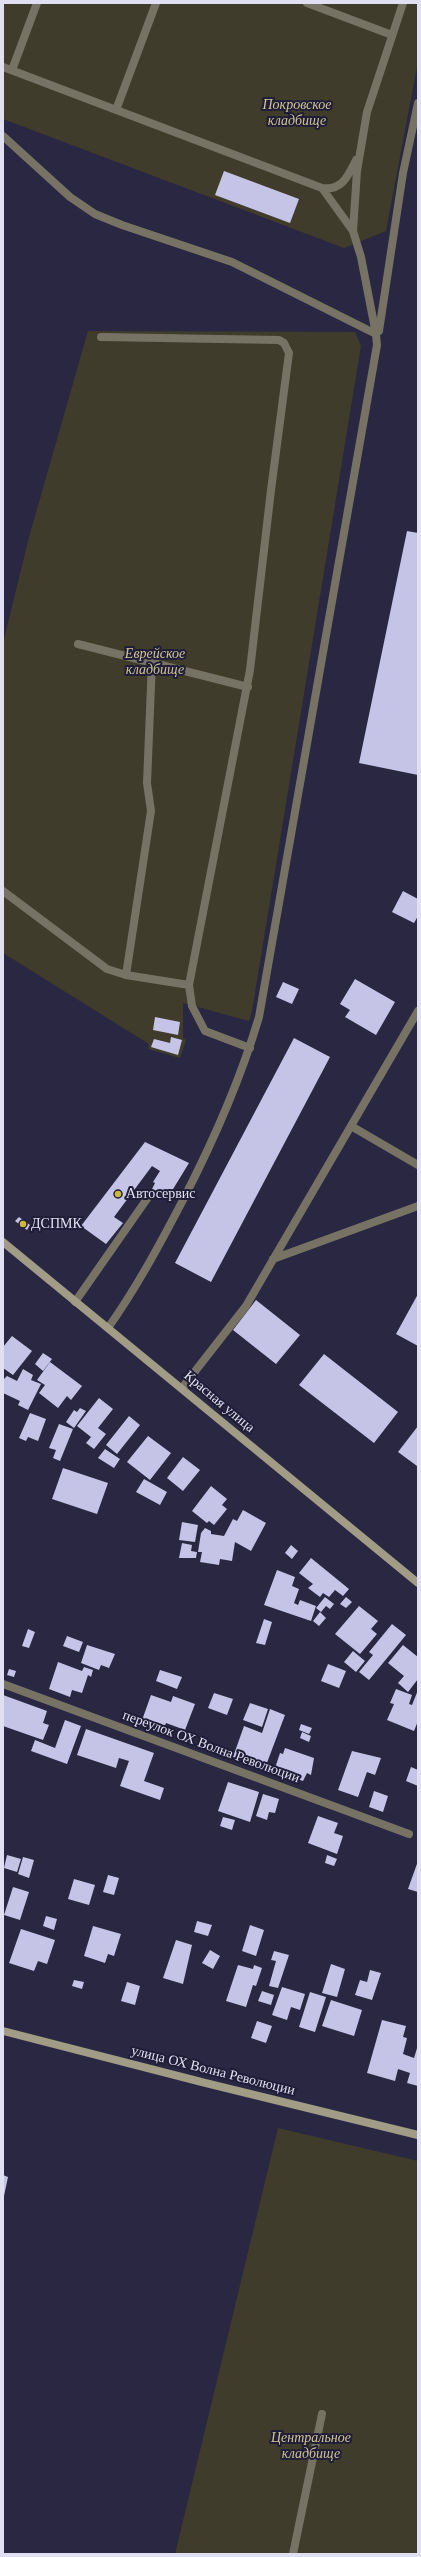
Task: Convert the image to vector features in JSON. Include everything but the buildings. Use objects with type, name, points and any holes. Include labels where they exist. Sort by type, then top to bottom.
[{"type":"street","points":[[12,70],[37,3]]},
{"type":"street","points":[[116,110],[156,3]]},
{"type":"street","points":[[307,3],[392,35]]},
{"type":"street","points":[[353,231],[359,154],[367,112],[403,3]]},
{"type":"street","points":[[3,67],[322,188],[335,189],[340,185],[359,154]]},
{"type":"street","points":[[108,1328],[160,1245],[227,1111],[250,1048],[265,989],[377,345],[396,215],[418,103]]},
{"type":"street","points":[[3,136],[70,197],[95,214],[232,262],[376,334]]},
{"type":"street","points":[[322,188],[353,231],[361,257],[377,345]]},
{"type":"street","points":[[101,337],[279,340],[288,348],[289,361],[271,490],[248,687],[189,985],[192,1006],[205,1031],[250,1048]]},
{"type":"street","points":[[78,644],[248,687]]},
{"type":"street","points":[[126,975],[151,811],[147,783],[152,662]]},
{"type":"street","points":[[3,891],[107,969],[126,975],[189,985]]},
{"type":"street","points":[[182,1388],[246,1306],[418,1011]]},
{"type":"street","points":[[351,1126],[418,1165]]},
{"type":"street","points":[[75,1302],[150,1196]]},
{"type":"street","points":[[273,1259],[418,1206]]},
{"type":"street","name":"Красная улица","points":[[3,1242],[418,1583]]},
{"type":"street","name":"переулок ОХ Волна Революции","points":[[3,1684],[409,1834]]},
{"type":"street","name":"улица ОХ Волна Революции","points":[[3,2031],[206,2084],[418,2135]]},
{"type":"street","points":[[293,2554],[322,2414]]},
{"type":"green space","name":"Покровское кладбище","points":[[3,3],[418,3],[418,62],[386,231],[344,248],[3,119]]},
{"type":"green space","name":"Еврейское кладбище","points":[[88,331],[355,332],[361,346],[252,1011],[249,1021],[183,1003],[183,1038],[186,1040],[180,1058],[148,1049],[149,1044],[3,953],[3,643],[29,537]]},
{"type":"green space","name":"Центральное кладбище","points":[[278,2128],[418,2161],[418,2554],[175,2554]]},
{"type":"place","name":"Автосервис","points":[[118,1194]]},
{"type":"place","name":"ДСПМК","points":[[23,1224]]}]
